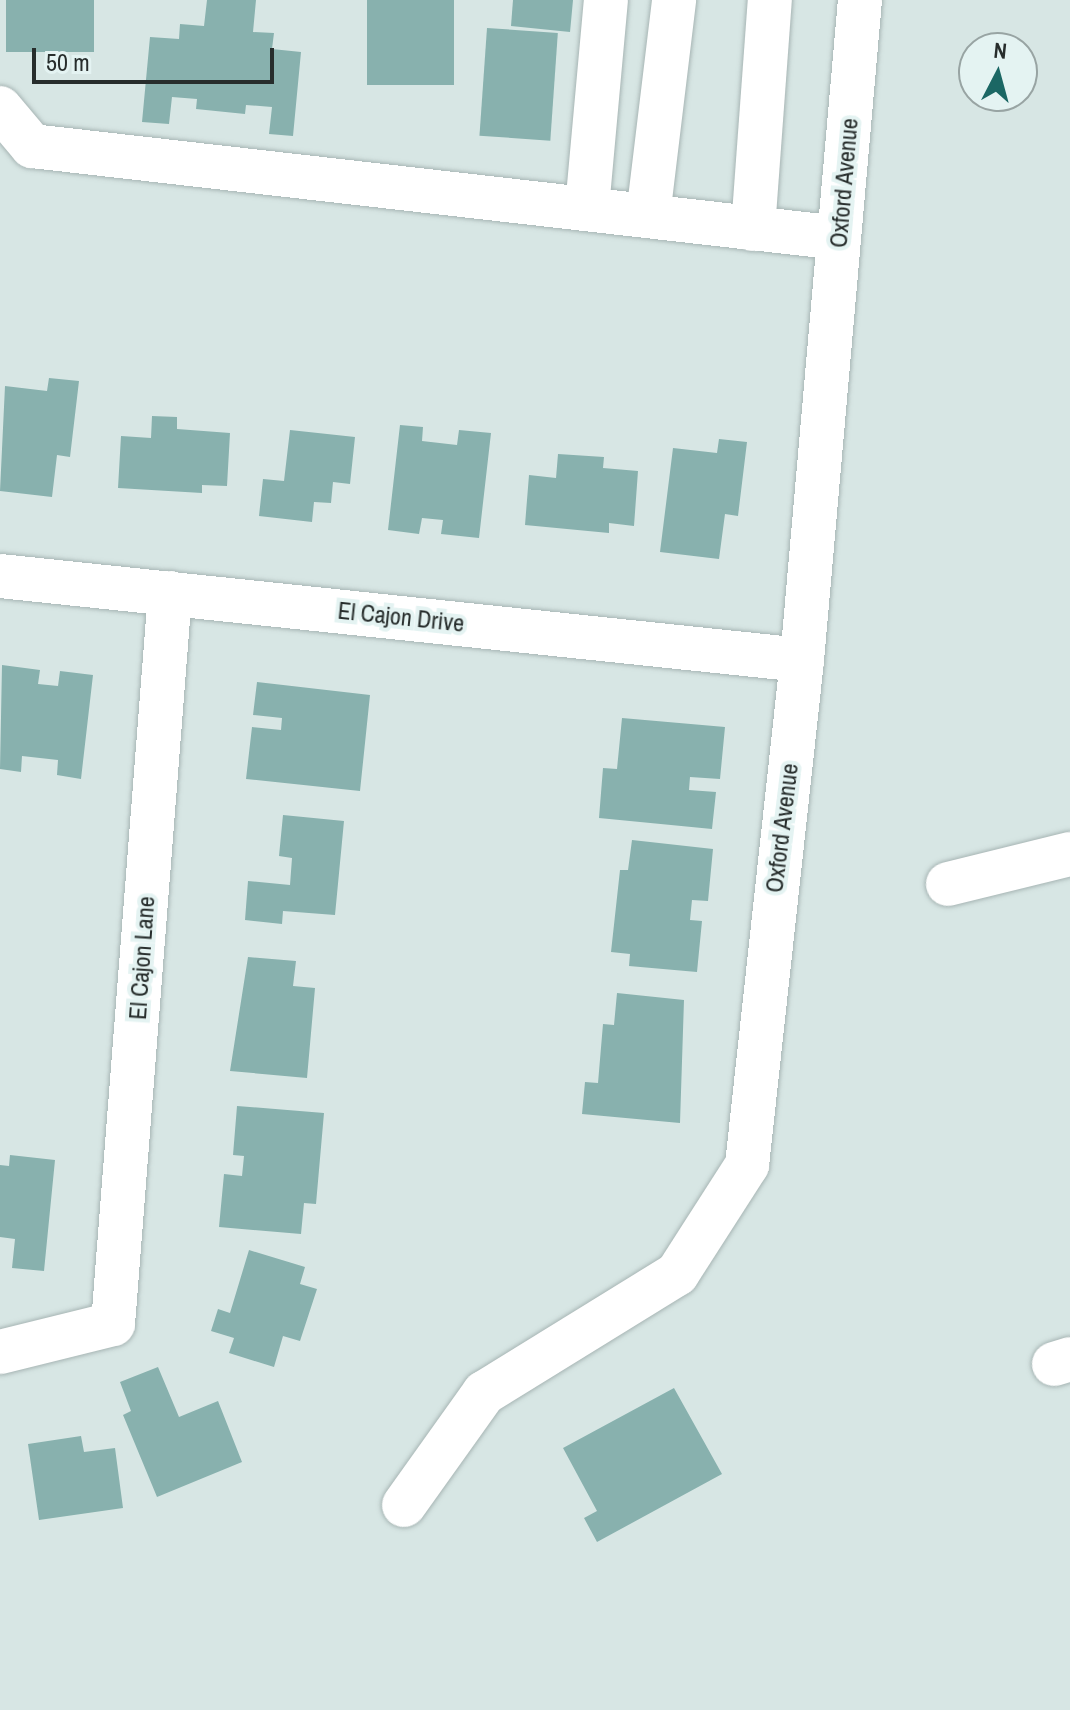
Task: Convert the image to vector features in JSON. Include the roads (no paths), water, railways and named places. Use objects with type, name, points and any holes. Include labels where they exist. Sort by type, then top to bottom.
[{"type":"street","points":[[587,208],[606,0]]},
{"type":"street","points":[[648,216],[674,0]]},
{"type":"street","points":[[753,229],[770,0]]},
{"type":"street","name":"Oxford Avenue","points":[[404,1505],[484,1393],[677,1274],[747,1165],[802,660],[860,0]]},
{"type":"street","points":[[0,108],[32,146],[839,238]]},
{"type":"street","name":"El Cajon Drive","points":[[0,576],[802,660]]},
{"type":"street","name":"El Cajon Lane","points":[[0,1352],[113,1324],[170,593]]},
{"type":"street","points":[[948,884],[1070,854]]}]
